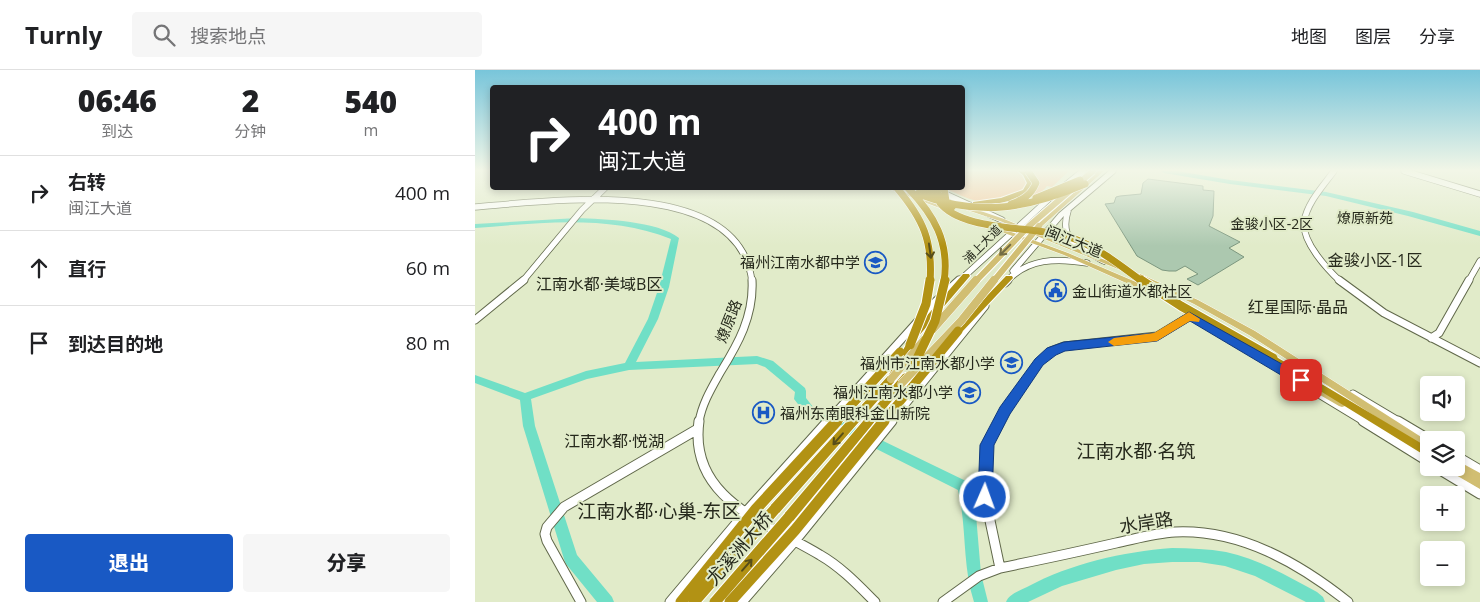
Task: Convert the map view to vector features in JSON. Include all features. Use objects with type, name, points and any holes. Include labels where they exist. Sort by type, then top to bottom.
[{"type":"highway","name":"尤溪洲大桥","points":[[694,602],[891,379],[921,322],[932,275],[931,256],[926,230],[918,213],[904,196]]},
{"type":"highway","name":"尤溪洲大桥","points":[[715,602],[901,384],[925,346],[935,323],[942,299],[945,274],[944,250],[938,227],[925,204],[916,196]]},
{"type":"highway","points":[[922,196],[937,202],[961,207],[987,209],[1037,204],[1059,196]]},
{"type":"highway","points":[[937,196],[939,201],[950,212],[969,221],[1061,235],[1094,248],[1176,302],[1275,357],[1420,448]]},
{"type":"highway","points":[[938,196],[971,203],[1003,203],[1043,196]]},
{"type":"highway","points":[[944,196],[946,201],[956,210],[973,217],[1062,231],[1099,245],[1156,285],[1420,442]]},
{"type":"highway","points":[[971,203],[999,201],[1017,196]]},
{"type":"highway","points":[[987,209],[1021,201],[1028,196]]},
{"type":"highway","points":[[681,602],[756,509],[900,352],[966,276]]},
{"type":"highway","points":[[731,602],[795,530],[958,331],[1009,278]]},
{"type":"main road","name":"闽江大道","points":[[911,196],[1008,233],[1039,239],[1110,265],[1177,293],[1252,333],[1420,441]]},
{"type":"main road","name":"闽江大道","points":[[934,196],[1002,220],[1179,305],[1189,316],[1420,449]]},
{"type":"main road","points":[[891,379],[990,265],[1046,209],[1065,196]]},
{"type":"main road","points":[[901,384],[961,321],[1039,226],[1070,196]]},
{"type":"main road","points":[[1465,469],[1480,478]]},
{"type":"main road","points":[[1465,476],[1480,485]]},
{"type":"street","points":[[475,320],[523,282],[596,196]]},
{"type":"street","points":[[953,196],[1002,220]]},
{"type":"street","name":"浦上大道","points":[[670,602],[746,512],[936,301],[966,276],[1015,226],[1052,196]]},
{"type":"street","points":[[742,602],[794,542],[1039,239],[1069,207],[1083,196]]},
{"type":"street","points":[[1318,196],[1307,215],[1304,227],[1311,247],[1321,262],[1341,283],[1357,295],[1431,338],[1480,363]]},
{"type":"street","points":[[971,203],[1005,206],[1048,199]]},
{"type":"street","name":"燎原路","points":[[475,207],[591,200],[642,201],[671,205],[713,222],[732,237],[747,259],[754,294],[746,325],[705,399],[696,430],[700,455],[708,475],[720,492],[746,512],[794,542]]},
{"type":"street","points":[[1069,207],[1063,225],[1066,235],[1077,246],[1110,265]]},
{"type":"street","points":[[1009,278],[1023,268],[1041,260],[1061,259],[1094,265]]},
{"type":"street","points":[[1431,338],[1439,333],[1480,261]]},
{"type":"street","points":[[1000,568],[985,497],[987,445],[1005,410],[1039,362],[1051,352],[1064,346],[1157,336],[1189,316]]},
{"type":"street","points":[[1252,333],[1420,434]]},
{"type":"street","points":[[1236,344],[1420,456]]},
{"type":"street","points":[[581,602],[547,541],[545,534],[547,527],[565,507],[696,430]]},
{"type":"street","points":[[1465,461],[1480,470]]},
{"type":"street","points":[[1450,476],[1480,494]]},
{"type":"street","name":"水岸路","points":[[943,602],[987,573],[1000,568],[1175,532],[1208,534],[1239,540],[1283,558],[1318,579],[1348,602]]},
{"type":"street","points":[[794,542],[821,555],[852,578],[875,602]]},
{"type":"shaded area","points":[[962,196],[1033,196],[1005,202],[973,200]]},
{"type":"building","points":[[1214,196],[1213,216],[1209,226],[1240,242],[1229,248],[1244,257],[1198,285],[1187,279],[1198,274],[1185,266],[1176,271],[1162,270],[1137,256],[1105,204],[1114,203],[1116,197]]},
{"type":"waterway","points":[[1334,196],[1410,214],[1480,234]]},
{"type":"waterway","points":[[475,226],[549,221],[605,222],[655,230],[675,238],[664,287],[653,319],[629,366]]},
{"type":"waterway","points":[[629,366],[757,360],[769,364],[801,391],[800,399],[809,410],[964,486],[970,515],[972,559],[976,588],[981,602]]},
{"type":"waterway","points":[[525,397],[586,375],[629,366]]},
{"type":"waterway","points":[[475,379],[525,397]]},
{"type":"waterway","points":[[525,397],[529,426],[571,559],[607,602]]},
{"type":"waterway","points":[[1013,602],[1061,579],[1088,570],[1116,562],[1172,555],[1199,555],[1236,562],[1280,580],[1318,602]]},
{"type":"slow traffic","points":[[1114,342],[1157,336],[1189,316],[1195,319]]},
{"type":"place","name":"福州江南水都中学","points":[[876,262]]},
{"type":"place","name":"金山街道水都社区","points":[[1056,291]]},
{"type":"place","name":"福州市江南水都小学","points":[[1011,363]]},
{"type":"place","name":"福州江南水都小学","points":[[969,392]]},
{"type":"place","name":"福州东南眼科金山新院","points":[[764,413]]},
{"type":"district","name":"燎原新苑","points":[[1365,217]]},
{"type":"district","name":"金骏小区-2区","points":[[1272,223]]},
{"type":"district","name":"金骏小区-1区","points":[[1375,260]]},
{"type":"district","name":"江南水都·美域B区","points":[[599,284]]},
{"type":"district","name":"红星国际·晶品","points":[[1298,307]]},
{"type":"district","name":"江南水都·悦湖","points":[[614,441]]},
{"type":"district","name":"江南水都·名筑","points":[[1136,451]]},
{"type":"district","name":"江南水都·心巢-东区","points":[[659,511]]},
{"type":"route","points":[[985,497],[987,445],[1005,410],[1039,362],[1051,352],[1064,346],[1157,336],[1189,316],[1301,380]]}]
